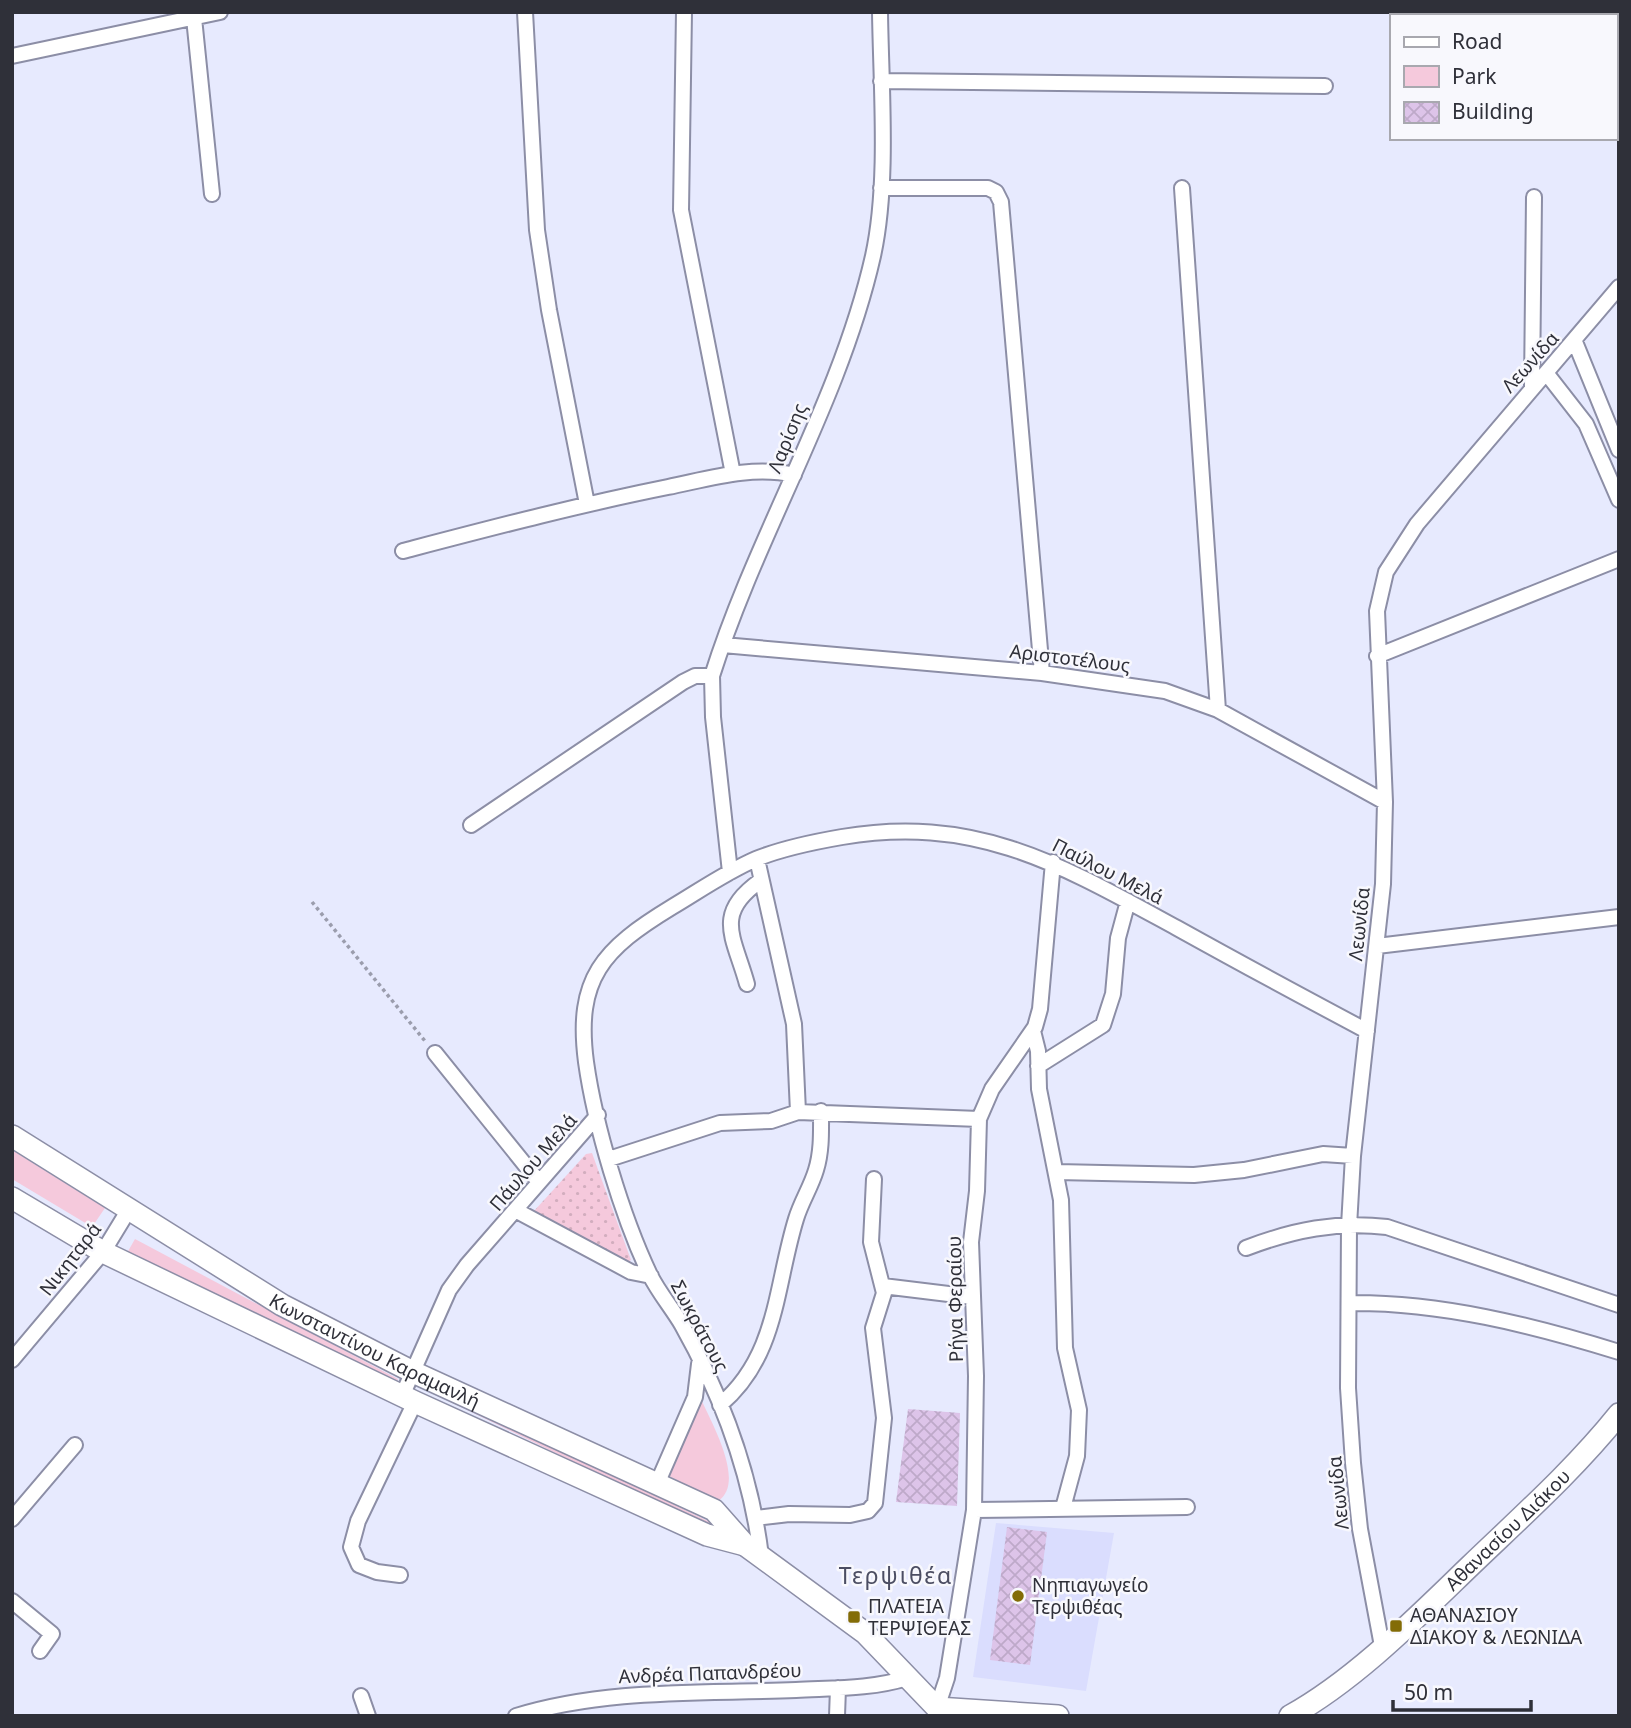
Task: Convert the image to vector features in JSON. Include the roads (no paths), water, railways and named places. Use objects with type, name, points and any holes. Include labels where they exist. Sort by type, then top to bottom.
[{"type":"street","points":[[12,56],[220,12]]},
{"type":"street","points":[[525,12],[537,230],[549,310],[587,503]]},
{"type":"street","points":[[684,12],[681,210],[733,474]]},
{"type":"street","name":"Λαρίσης","points":[[730,872],[713,717],[712,676],[855,324],[874,253],[881,188],[880,12]]},
{"type":"street","points":[[194,18],[212,194]]},
{"type":"street","points":[[881,81],[1325,86]]},
{"type":"street","points":[[881,188],[988,188],[996,192],[1001,202],[1042,673]]},
{"type":"street","points":[[1182,188],[1218,710]]},
{"type":"street","points":[[1532,387],[1534,197]]},
{"type":"street","name":"Λεωνίδα","points":[[1382,1646],[1360,1529],[1348,1388],[1349,1226],[1353,1156],[1383,884],[1385,803],[1377,656],[1379,596],[1393,559],[1417,524],[1532,387],[1575,342],[1619,287]]},
{"type":"street","points":[[1575,342],[1619,450]]},
{"type":"street","points":[[1547,374],[1586,424],[1619,500]]},
{"type":"street","points":[[403,551],[587,503],[733,474],[770,471],[794,475]]},
{"type":"street","points":[[1377,656],[1619,559]]},
{"type":"street","name":"Αριστοτέλους","points":[[723,645],[1042,673],[1143,686],[1218,710],[1385,803]]},
{"type":"street","points":[[471,825],[683,682],[695,676],[712,676]]},
{"type":"street","name":"Παύλου Μελά","points":[[730,872],[757,859],[813,842],[900,830],[945,832],[1005,845],[1053,862],[1367,1031]]},
{"type":"street","points":[[757,859],[794,1024],[798,1111]]},
{"type":"street","name":"Ρήγα Φεραίου","points":[[939,1712],[974,1510],[976,1376],[971,1242],[977,1191],[979,1119],[992,1089],[1033,1031],[1040,1009],[1046,968],[1053,862]]},
{"type":"street","name":"Πάυλου Μελά","points":[[400,1575],[370,1571],[359,1565],[351,1547],[409,1399],[412,1372],[449,1290],[467,1265],[517,1211],[598,1115],[586,1062],[583,1010],[599,966],[611,951],[656,917],[730,872]]},
{"type":"street","points":[[747,984],[729,917],[736,902],[760,881]]},
{"type":"street","points":[[1038,1066],[1103,1025],[1113,994],[1118,938],[1128,901]]},
{"type":"street","points":[[1377,946],[1619,917]]},
{"type":"street","points":[[1033,1031],[1040,1088],[1061,1200],[1065,1348],[1079,1423],[1077,1456],[1063,1508]]},
{"type":"street","points":[[435,1053],[540,1182]]},
{"type":"street","points":[[609,1159],[719,1123],[771,1121],[798,1111],[979,1119]]},
{"type":"street","points":[[720,1405],[753,1370],[768,1336],[796,1219],[817,1169],[821,1149],[821,1111]]},
{"type":"street","name":"Σωκράτους","points":[[598,1115],[609,1159],[651,1276],[683,1328],[720,1405],[756,1518],[753,1550]]},
{"type":"street","name":"Κωνσταντίνου Καραμανλή","points":[[12,1136],[282,1306],[412,1372],[714,1510],[753,1550],[864,1633],[939,1712]]},
{"type":"street","points":[[1057,1172],[1194,1175],[1244,1170],[1323,1154],[1353,1156]]},
{"type":"street","points":[[756,1518],[789,1514],[850,1515],[868,1511],[875,1503],[884,1418],[873,1328],[884,1293],[870,1224],[874,1179]]},
{"type":"street","name":"Κωνσταντίνου Καραμανλή","points":[[12,1198],[103,1252],[409,1399],[707,1535],[753,1550]]},
{"type":"street","name":"Νικηταρά","points":[[12,1360],[103,1252],[128,1210]]},
{"type":"street","points":[[517,1211],[631,1272],[651,1276]]},
{"type":"street","points":[[1246,1248],[1300,1229],[1387,1227],[1619,1306]]},
{"type":"street","points":[[883,1286],[973,1297]]},
{"type":"street","points":[[1349,1303],[1436,1308],[1537,1330],[1619,1352]]},
{"type":"street","points":[[657,1484],[695,1397],[699,1363]]},
{"type":"street","name":"Αθανασίου Διάκου","points":[[1290,1716],[1322,1695],[1382,1646],[1568,1473],[1619,1414]]},
{"type":"street","points":[[12,1519],[75,1445]]},
{"type":"street","points":[[974,1510],[1187,1507]]},
{"type":"street","points":[[12,1601],[52,1634],[40,1651]]},
{"type":"street","name":"Ανδρέα Παπανδρέου","points":[[516,1716],[601,1696],[838,1688],[889,1684],[907,1678]]},
{"type":"street","points":[[837,1716],[838,1688]]},
{"type":"street","points":[[361,1696],[368,1716]]},
{"type":"street","points":[[939,1712],[1058,1716]]},
{"type":"place","name":"Νηπιαγωγείο Τερψιθέας","points":[[1018,1596]]},
{"type":"place","name":"ΠΛΑΤΕΙΑ ΤΕΡΨΙΘΕΑΣ","points":[[854,1617]]},
{"type":"place","name":"ΑΘΑΝΑΣΙΟΥ ΔΙΑΚΟΥ & ΛΕΩΝΙΔΑ","points":[[1396,1626]]},
{"type":"district","name":"Τερψιθέα","points":[[896,1575]]}]
